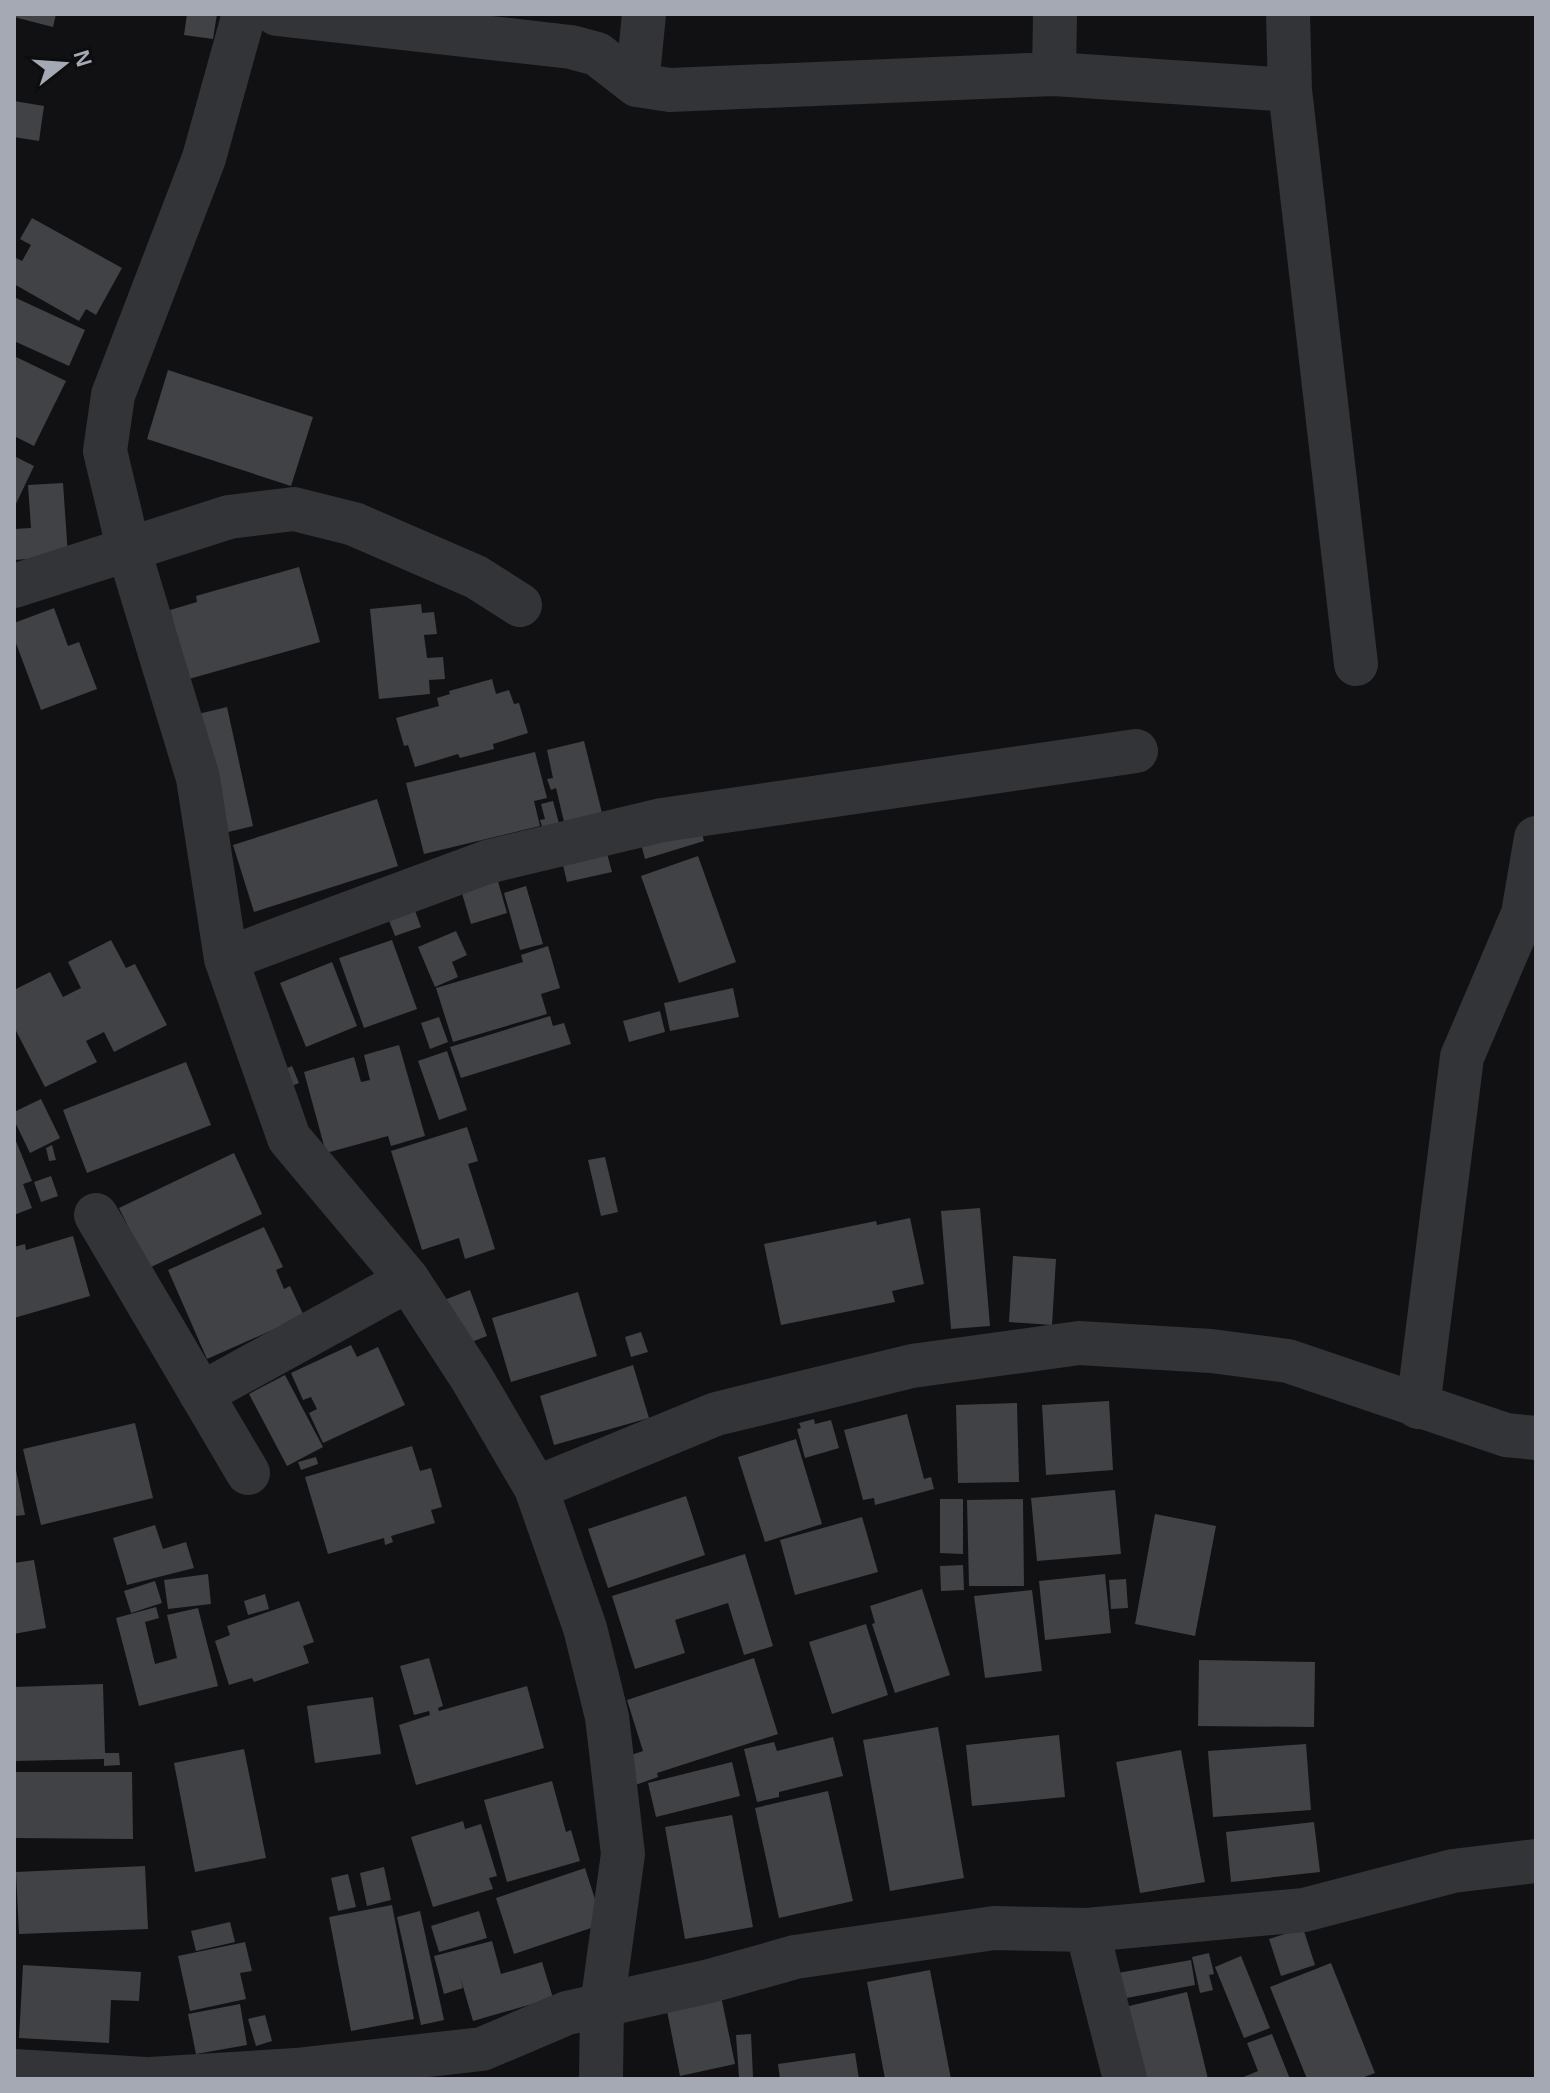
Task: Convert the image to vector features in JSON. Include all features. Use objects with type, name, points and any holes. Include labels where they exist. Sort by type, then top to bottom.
[{"type":"street","points":[[244,14],[204,158],[113,395],[105,451],[129,551],[198,778],[226,959],[289,1138],[408,1280],[471,1377],[536,1488],[585,1628],[607,1717],[623,1854],[602,2006],[601,2079]]},
{"type":"street","points":[[277,14],[571,47],[597,54],[637,85],[670,90],[1054,74],[1290,90]]},
{"type":"street","points":[[637,85],[644,14]]},
{"type":"street","points":[[1054,74],[1055,14]]},
{"type":"street","points":[[1288,14],[1290,90],[1356,664]]},
{"type":"street","points":[[14,586],[229,517],[294,509],[367,530],[476,577],[520,605]]},
{"type":"street","points":[[226,959],[487,862],[662,820],[1136,751]]},
{"type":"street","points":[[1418,1407],[1462,1057],[1523,914],[1536,838]]},
{"type":"street","points":[[96,1215],[248,1473]]},
{"type":"street","points":[[201,1394],[408,1280]]},
{"type":"street","points":[[536,1488],[716,1414],[912,1366],[1079,1343],[1211,1351],[1288,1361],[1506,1435],[1536,1438]]},
{"type":"street","points":[[14,2071],[148,2079],[296,2070],[482,2049],[567,2013],[710,1981],[795,1957],[994,1928],[1087,1930],[1304,1910],[1453,1871],[1536,1861]]},
{"type":"street","points":[[1087,1930],[1125,2079]]},
{"type":"building","points":[[14,14],[56,14],[53,27],[14,17]]},
{"type":"building","points":[[187,14],[217,14],[213,39],[184,35]]},
{"type":"building","points":[[14,101],[44,106],[39,141],[14,137]]},
{"type":"building","points":[[32,218],[122,268],[96,315],[86,309],[79,321],[14,284],[14,257],[22,261],[31,245],[20,239]]},
{"type":"building","points":[[14,297],[85,330],[69,366],[14,341]]},
{"type":"building","points":[[14,356],[66,381],[34,446],[14,436]]},
{"type":"building","points":[[168,370],[313,417],[291,486],[147,439]]},
{"type":"building","points":[[14,456],[34,466],[14,508]]},
{"type":"building","points":[[63,483],[68,556],[14,560],[14,529],[31,528],[28,485]]},
{"type":"building","points":[[299,567],[320,642],[189,679],[170,610],[197,602],[196,596]]},
{"type":"building","points":[[421,604],[422,613],[434,612],[437,634],[424,635],[427,658],[443,657],[445,679],[429,680],[430,694],[379,699],[370,609]]},
{"type":"building","points":[[54,608],[68,646],[79,642],[97,689],[41,710],[14,638],[14,623]]},
{"type":"building","points":[[492,679],[496,694],[509,690],[514,704],[519,703],[528,733],[493,744],[494,749],[460,758],[458,754],[415,767],[408,745],[404,746],[396,718],[439,706],[437,698],[450,694],[449,691]]},
{"type":"building","points":[[227,707],[253,826],[224,833],[198,714]]},
{"type":"building","points":[[584,741],[604,821],[566,830],[556,788],[551,790],[547,779],[553,778],[547,750]]},
{"type":"building","points":[[535,752],[547,798],[534,801],[540,826],[424,854],[406,783]]},
{"type":"building","points":[[377,799],[398,866],[254,912],[233,845]]},
{"type":"building","points":[[553,801],[561,831],[545,836],[540,820],[545,819],[541,804]]},
{"type":"building","points":[[700,826],[704,841],[645,859],[641,844]]},
{"type":"building","points":[[605,846],[612,872],[567,882],[561,857]]},
{"type":"building","points":[[698,856],[736,962],[679,983],[641,876]]},
{"type":"building","points":[[497,878],[507,913],[471,924],[461,890]]},
{"type":"building","points":[[526,886],[543,944],[520,950],[504,893]]},
{"type":"building","points":[[414,908],[421,927],[395,936],[388,918]]},
{"type":"building","points":[[456,931],[467,955],[452,962],[458,977],[435,987],[418,947]]},
{"type":"building","points":[[111,940],[126,968],[135,964],[167,1025],[114,1052],[104,1032],[86,1041],[97,1062],[45,1087],[14,1027],[14,990],[50,972],[63,997],[81,988],[68,962]]},
{"type":"building","points":[[392,940],[417,1009],[364,1028],[339,958]]},
{"type":"building","points":[[548,946],[560,988],[541,994],[547,1014],[453,1042],[436,988],[523,962],[521,955]]},
{"type":"building","points":[[332,962],[357,1026],[306,1047],[280,983]]},
{"type":"building","points":[[733,988],[739,1017],[670,1031],[664,1003]]},
{"type":"building","points":[[660,1011],[665,1032],[629,1042],[623,1021]]},
{"type":"building","points":[[550,1016],[553,1026],[564,1023],[571,1044],[461,1078],[450,1047]]},
{"type":"building","points":[[439,1017],[448,1042],[430,1049],[421,1023]]},
{"type":"building","points":[[399,1045],[425,1136],[391,1146],[388,1136],[326,1153],[304,1072],[354,1057],[361,1082],[370,1080],[364,1055]]},
{"type":"building","points":[[447,1051],[467,1110],[439,1120],[418,1061]]},
{"type":"building","points":[[186,1062],[211,1125],[87,1173],[63,1110]]},
{"type":"building","points":[[292,1066],[299,1083],[284,1089],[276,1073]]},
{"type":"building","points":[[41,1099],[60,1138],[30,1153],[14,1120],[14,1112]]},
{"type":"building","points":[[467,1127],[478,1161],[468,1164],[495,1249],[465,1259],[459,1238],[422,1250],[391,1151]]},
{"type":"building","points":[[14,1136],[32,1181],[23,1184],[32,1208],[14,1215]]},
{"type":"building","points":[[52,1145],[56,1160],[49,1161],[46,1148]]},
{"type":"building","points":[[234,1153],[262,1214],[149,1268],[119,1208]]},
{"type":"building","points":[[605,1157],[618,1212],[601,1216],[588,1160]]},
{"type":"building","points":[[51,1176],[58,1196],[41,1202],[34,1182]]},
{"type":"building","points":[[980,1208],[990,1326],[951,1329],[941,1211]]},
{"type":"building","points":[[910,1218],[924,1284],[892,1291],[895,1302],[781,1325],[764,1244],[876,1221],[877,1225]]},
{"type":"building","points":[[264,1227],[283,1267],[276,1270],[284,1289],[290,1286],[304,1316],[207,1359],[168,1270]]},
{"type":"building","points":[[73,1236],[90,1296],[14,1318],[14,1247],[25,1244],[26,1250]]},
{"type":"building","points":[[1013,1256],[1056,1259],[1052,1325],[1009,1322]]},
{"type":"building","points":[[470,1290],[487,1336],[456,1348],[439,1302]]},
{"type":"building","points":[[578,1292],[597,1356],[511,1382],[492,1318]]},
{"type":"building","points":[[641,1332],[648,1352],[631,1357],[625,1337]]},
{"type":"building","points":[[351,1345],[357,1357],[378,1347],[405,1405],[323,1443],[309,1413],[317,1409],[311,1397],[303,1400],[291,1373]]},
{"type":"building","points":[[633,1365],[649,1418],[554,1445],[540,1396]]},
{"type":"building","points":[[285,1375],[323,1447],[287,1466],[249,1394]]},
{"type":"building","points":[[1109,1401],[1113,1470],[1046,1475],[1042,1405]]},
{"type":"building","points":[[1017,1403],[1019,1482],[958,1483],[956,1405]]},
{"type":"building","points":[[907,1414],[924,1479],[931,1477],[934,1489],[875,1505],[874,1498],[863,1500],[844,1430]]},
{"type":"building","points":[[814,1419],[815,1424],[831,1420],[839,1448],[805,1458],[797,1429],[801,1428],[799,1423]]},
{"type":"building","points":[[135,1423],[153,1498],[41,1525],[23,1449]]},
{"type":"building","points":[[796,1439],[822,1524],[765,1542],[738,1457]]},
{"type":"building","points":[[412,1446],[420,1471],[431,1468],[442,1507],[431,1510],[435,1523],[391,1536],[393,1542],[385,1545],[384,1538],[328,1554],[305,1477]]},
{"type":"building","points":[[316,1457],[318,1464],[301,1470],[298,1462]]},
{"type":"building","points":[[14,1460],[25,1515],[14,1516]]},
{"type":"building","points":[[1115,1490],[1121,1554],[1037,1561],[1031,1498]]},
{"type":"building","points":[[686,1496],[705,1555],[608,1588],[588,1529]]},
{"type":"building","points":[[940,1499],[963,1499],[963,1554],[940,1553]]},
{"type":"building","points":[[1023,1499],[1024,1586],[969,1586],[967,1500]]},
{"type":"building","points":[[1155,1514],[1216,1526],[1195,1636],[1135,1624]]},
{"type":"building","points":[[862,1517],[878,1572],[795,1595],[780,1540]]},
{"type":"building","points":[[155,1525],[163,1549],[186,1542],[194,1568],[127,1585],[113,1538]]},
{"type":"building","points":[[745,1554],[773,1646],[744,1655],[728,1603],[675,1620],[685,1653],[635,1669],[612,1596]]},
{"type":"building","points":[[34,1560],[46,1628],[14,1634],[14,1563]]},
{"type":"building","points":[[963,1565],[964,1590],[941,1591],[940,1566]]},
{"type":"building","points":[[208,1574],[211,1604],[168,1609],[164,1580]]},
{"type":"building","points":[[1105,1574],[1111,1633],[1045,1640],[1039,1581]]},
{"type":"building","points":[[1126,1579],[1128,1608],[1111,1609],[1109,1580]]},
{"type":"building","points":[[155,1581],[162,1603],[131,1613],[124,1591]]},
{"type":"building","points":[[922,1589],[950,1675],[895,1693],[872,1624],[875,1623],[870,1606]]},
{"type":"building","points":[[1032,1590],[1042,1671],[985,1678],[974,1596]]},
{"type":"building","points":[[265,1594],[269,1609],[248,1615],[244,1601]]},
{"type":"building","points":[[299,1601],[314,1642],[303,1646],[309,1663],[254,1682],[252,1678],[229,1685],[215,1641],[230,1635],[227,1626]]},
{"type":"building","points":[[156,1607],[159,1618],[145,1622],[155,1664],[177,1658],[167,1615],[198,1608],[218,1686],[139,1706],[116,1618]]},
{"type":"building","points":[[866,1624],[888,1695],[832,1714],[809,1642]]},
{"type":"building","points":[[429,1658],[443,1706],[438,1708],[439,1711],[527,1686],[544,1748],[416,1785],[399,1725],[430,1715],[429,1711],[414,1715],[400,1666]]},
{"type":"building","points":[[754,1658],[778,1734],[657,1773],[658,1777],[624,1789],[616,1760],[643,1751],[627,1700]]},
{"type":"building","points":[[1199,1660],[1315,1662],[1314,1727],[1198,1726]]},
{"type":"building","points":[[103,1684],[105,1753],[119,1753],[120,1765],[104,1766],[104,1759],[14,1761],[14,1687]]},
{"type":"building","points":[[373,1697],[381,1754],[315,1763],[307,1706]]},
{"type":"building","points":[[938,1727],[964,1878],[890,1891],[863,1740]]},
{"type":"building","points":[[1059,1735],[1065,1797],[972,1806],[966,1745]]},
{"type":"building","points":[[833,1737],[843,1776],[779,1792],[779,1797],[757,1802],[744,1749],[774,1742],[777,1751]]},
{"type":"building","points":[[1306,1744],[1311,1810],[1213,1817],[1208,1751]]},
{"type":"building","points":[[244,1749],[266,1858],[195,1872],[174,1763]]},
{"type":"building","points":[[1181,1750],[1205,1882],[1140,1893],[1116,1762]]},
{"type":"building","points":[[732,1762],[740,1796],[656,1817],[648,1783]]},
{"type":"building","points":[[14,1772],[132,1772],[133,1839],[14,1838]]},
{"type":"building","points":[[552,1781],[566,1832],[571,1830],[580,1861],[507,1882],[484,1800]]},
{"type":"building","points":[[828,1791],[853,1901],[779,1918],[755,1808]]},
{"type":"building","points":[[732,1815],[753,1927],[685,1939],[665,1827]]},
{"type":"building","points":[[463,1821],[465,1829],[481,1824],[497,1876],[489,1878],[493,1889],[433,1907],[411,1837]]},
{"type":"building","points":[[1314,1822],[1320,1872],[1231,1882],[1226,1832]]},
{"type":"building","points":[[145,1866],[148,1929],[19,1934],[16,1872]]},
{"type":"building","points":[[384,1867],[391,1900],[367,1906],[360,1873]]},
{"type":"building","points":[[585,1868],[603,1924],[514,1954],[496,1898]]},
{"type":"building","points":[[348,1874],[356,1907],[338,1911],[331,1878]]},
{"type":"building","points":[[392,1905],[414,2019],[351,2031],[329,1917]]},
{"type":"building","points":[[420,1911],[444,2020],[421,2025],[397,1917]]},
{"type":"building","points":[[479,1911],[487,1938],[439,1952],[431,1926]]},
{"type":"building","points":[[230,1922],[235,1942],[196,1951],[191,1931]]},
{"type":"building","points":[[1303,1928],[1315,1965],[1281,1976],[1269,1939]]},
{"type":"building","points":[[492,1941],[501,1974],[542,1962],[553,1998],[473,2021],[460,1976],[463,1988],[444,1994],[434,1956]]},
{"type":"building","points":[[245,1942],[252,1971],[240,1973],[246,1999],[190,2011],[178,1956]]},
{"type":"building","points":[[1209,1953],[1214,1974],[1209,1975],[1213,1990],[1200,1993],[1192,1957]]},
{"type":"building","points":[[1241,1956],[1270,2028],[1244,2038],[1215,1967]]},
{"type":"building","points":[[1191,1960],[1195,1985],[1116,2000],[1112,1974]]},
{"type":"building","points":[[1331,1963],[1375,2073],[1359,2079],[1307,2079],[1270,1987]]},
{"type":"building","points":[[23,1965],[141,1972],[139,2001],[111,2000],[109,2043],[19,2038]]},
{"type":"building","points":[[930,1970],[951,2079],[885,2079],[867,1982]]},
{"type":"building","points":[[1187,1992],[1208,2079],[1137,2079],[1121,2008]]},
{"type":"building","points":[[721,1996],[735,2064],[680,2076],[666,2006]]},
{"type":"building","points":[[240,2004],[247,2045],[196,2054],[188,2014]]},
{"type":"building","points":[[265,2015],[272,2041],[256,2046],[248,2019]]},
{"type":"building","points":[[751,2034],[753,2077],[739,2077],[736,2035]]},
{"type":"building","points":[[1272,2034],[1290,2079],[1239,2079],[1258,2071],[1247,2043]]},
{"type":"building","points":[[855,2053],[859,2079],[780,2079],[778,2064]]}]
